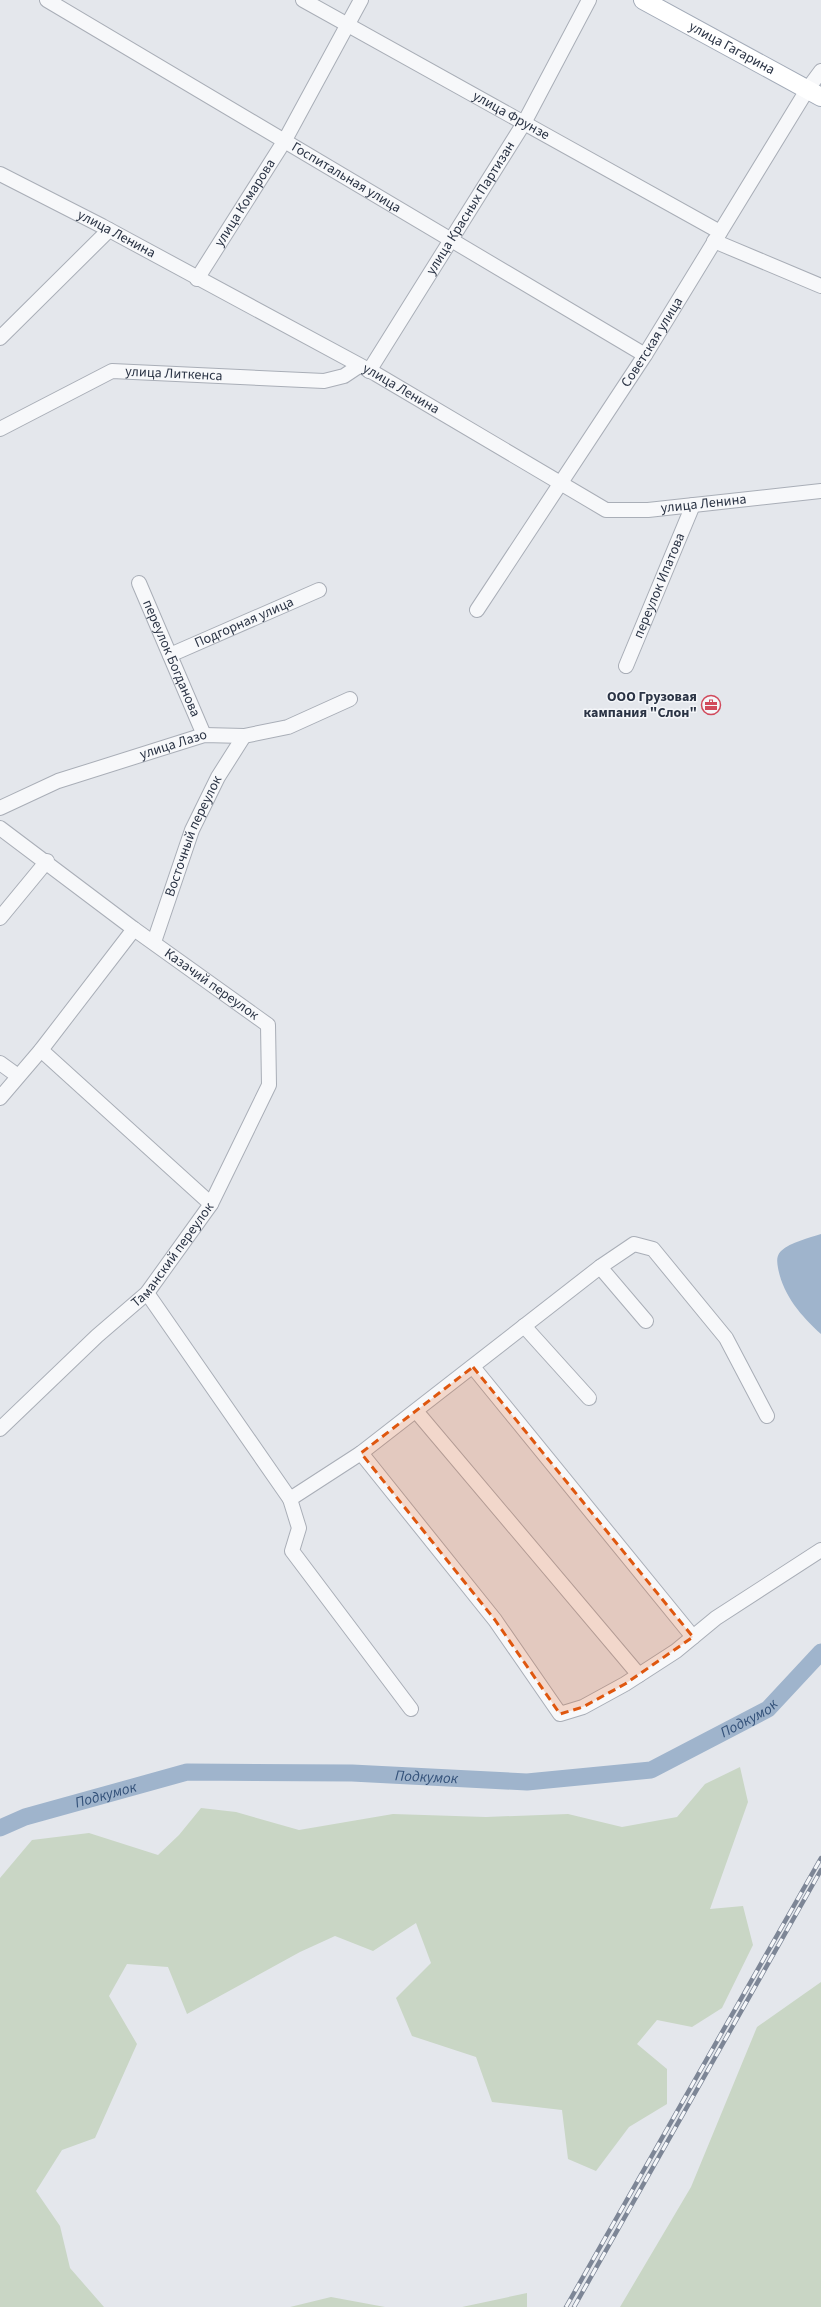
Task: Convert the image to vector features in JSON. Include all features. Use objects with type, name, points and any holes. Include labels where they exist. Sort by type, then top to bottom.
[{"type":"main road","name":"улица Гагарина","points":[[643,0],[814,93]]},
{"type":"street","name":"Госпитальная улица","points":[[47,0],[285,140],[644,355]]},
{"type":"street","name":"улица Фрунзе","points":[[303,0],[347,26],[524,123],[717,236],[821,286]]},
{"type":"street","name":"улица Комарова","points":[[196,279],[285,140],[361,0]]},
{"type":"street","name":"улица Красных Партизан","points":[[364,369],[451,240],[524,123],[589,0]]},
{"type":"street","name":"Советская улица","points":[[477,610],[644,355],[717,236],[814,93],[821,71]]},
{"type":"street","name":"улица Ленина","points":[[0,174],[109,230],[196,279],[364,369],[606,510],[648,510],[821,491]]},
{"type":"street","points":[[0,338],[109,230]]},
{"type":"street","name":"улица Литкенса","points":[[0,429],[112,371],[324,381],[364,369]]},
{"type":"street","name":"переулок Ипатова","points":[[626,666],[693,505]]},
{"type":"street","name":"переулок Богданова","points":[[139,583],[204,735]]},
{"type":"street","name":"Подгорная улица","points":[[170,655],[319,590]]},
{"type":"street","name":"улица Лазо","points":[[0,808],[58,781],[204,735],[244,736],[288,727],[350,699]]},
{"type":"street","name":"Восточный переулок","points":[[154,942],[192,830],[218,777],[244,736]]},
{"type":"street","name":"Казачий переулок","points":[[0,828],[46,861],[134,929],[268,1025],[269,1085],[211,1204]]},
{"type":"street","points":[[0,918],[46,861]]},
{"type":"street","points":[[0,1098],[40,1050],[134,929]]},
{"type":"street","name":"Таманский переулок","points":[[0,1429],[97,1336],[147,1293],[211,1204],[40,1050]]},
{"type":"street","points":[[0,1063],[18,1076]]},
{"type":"street","points":[[290,1499],[361,1454],[600,1267],[634,1244],[653,1249],[726,1338],[767,1416]]},
{"type":"street","points":[[600,1267],[646,1321]]},
{"type":"street","points":[[147,1293],[290,1499],[299,1528],[292,1551],[411,1709]]},
{"type":"street","points":[[524,1326],[589,1398]]},
{"type":"street","points":[[473,1367],[693,1637]]},
{"type":"street","points":[[416,1411],[639,1675]]},
{"type":"street","points":[[361,1454],[495,1620],[560,1714],[583,1708],[639,1675],[676,1651],[716,1618],[821,1550]]},
{"type":"highlighted area","points":[[473,1367],[693,1637],[625,1684],[583,1707],[560,1714],[495,1620],[361,1453]]},
{"type":"green space","points":[[740,1767],[748,1802],[710,1909],[743,1906],[753,1945],[722,2008],[692,2027],[657,2020],[637,2044],[667,2069],[667,2104],[629,2127],[596,2171],[568,2159],[562,2110],[492,2102],[476,2057],[412,2036],[396,1998],[431,1963],[416,1923],[373,1951],[335,1936],[300,1952],[187,2014],[168,1967],[127,1964],[109,1996],[137,2044],[95,2138],[62,2150],[36,2191],[60,2226],[70,2268],[104,2307],[0,2307],[0,1878],[32,1840],[89,1833],[158,1855],[179,1835],[201,1808],[236,1812],[299,1830],[393,1814],[486,1817],[568,1814],[622,1827],[677,1817],[705,1784]]},
{"type":"green space","points":[[821,1982],[821,2307],[620,2307],[691,2187],[757,2027]]},
{"type":"green space","points":[[527,2293],[527,2307],[462,2307]]},
{"type":"green space","points":[[331,2297],[385,2307],[290,2307]]},
{"type":"water","points":[[821,1234],[821,1334],[800,1312],[789,1296],[780,1278],[777,1261],[779,1253],[785,1248]]},
{"type":"waterway","name":"Подкумок","points":[[0,1828],[25,1817],[187,1772],[352,1773],[527,1782],[651,1770],[768,1709],[821,1652]]},
{"type":"railway","points":[[566,2307],[821,1858]]},
{"type":"railway","points":[[574,2307],[821,1870]]},
{"type":"place","name":"ООО Грузовая кампания \"Слон\"","points":[[711,705]]}]
